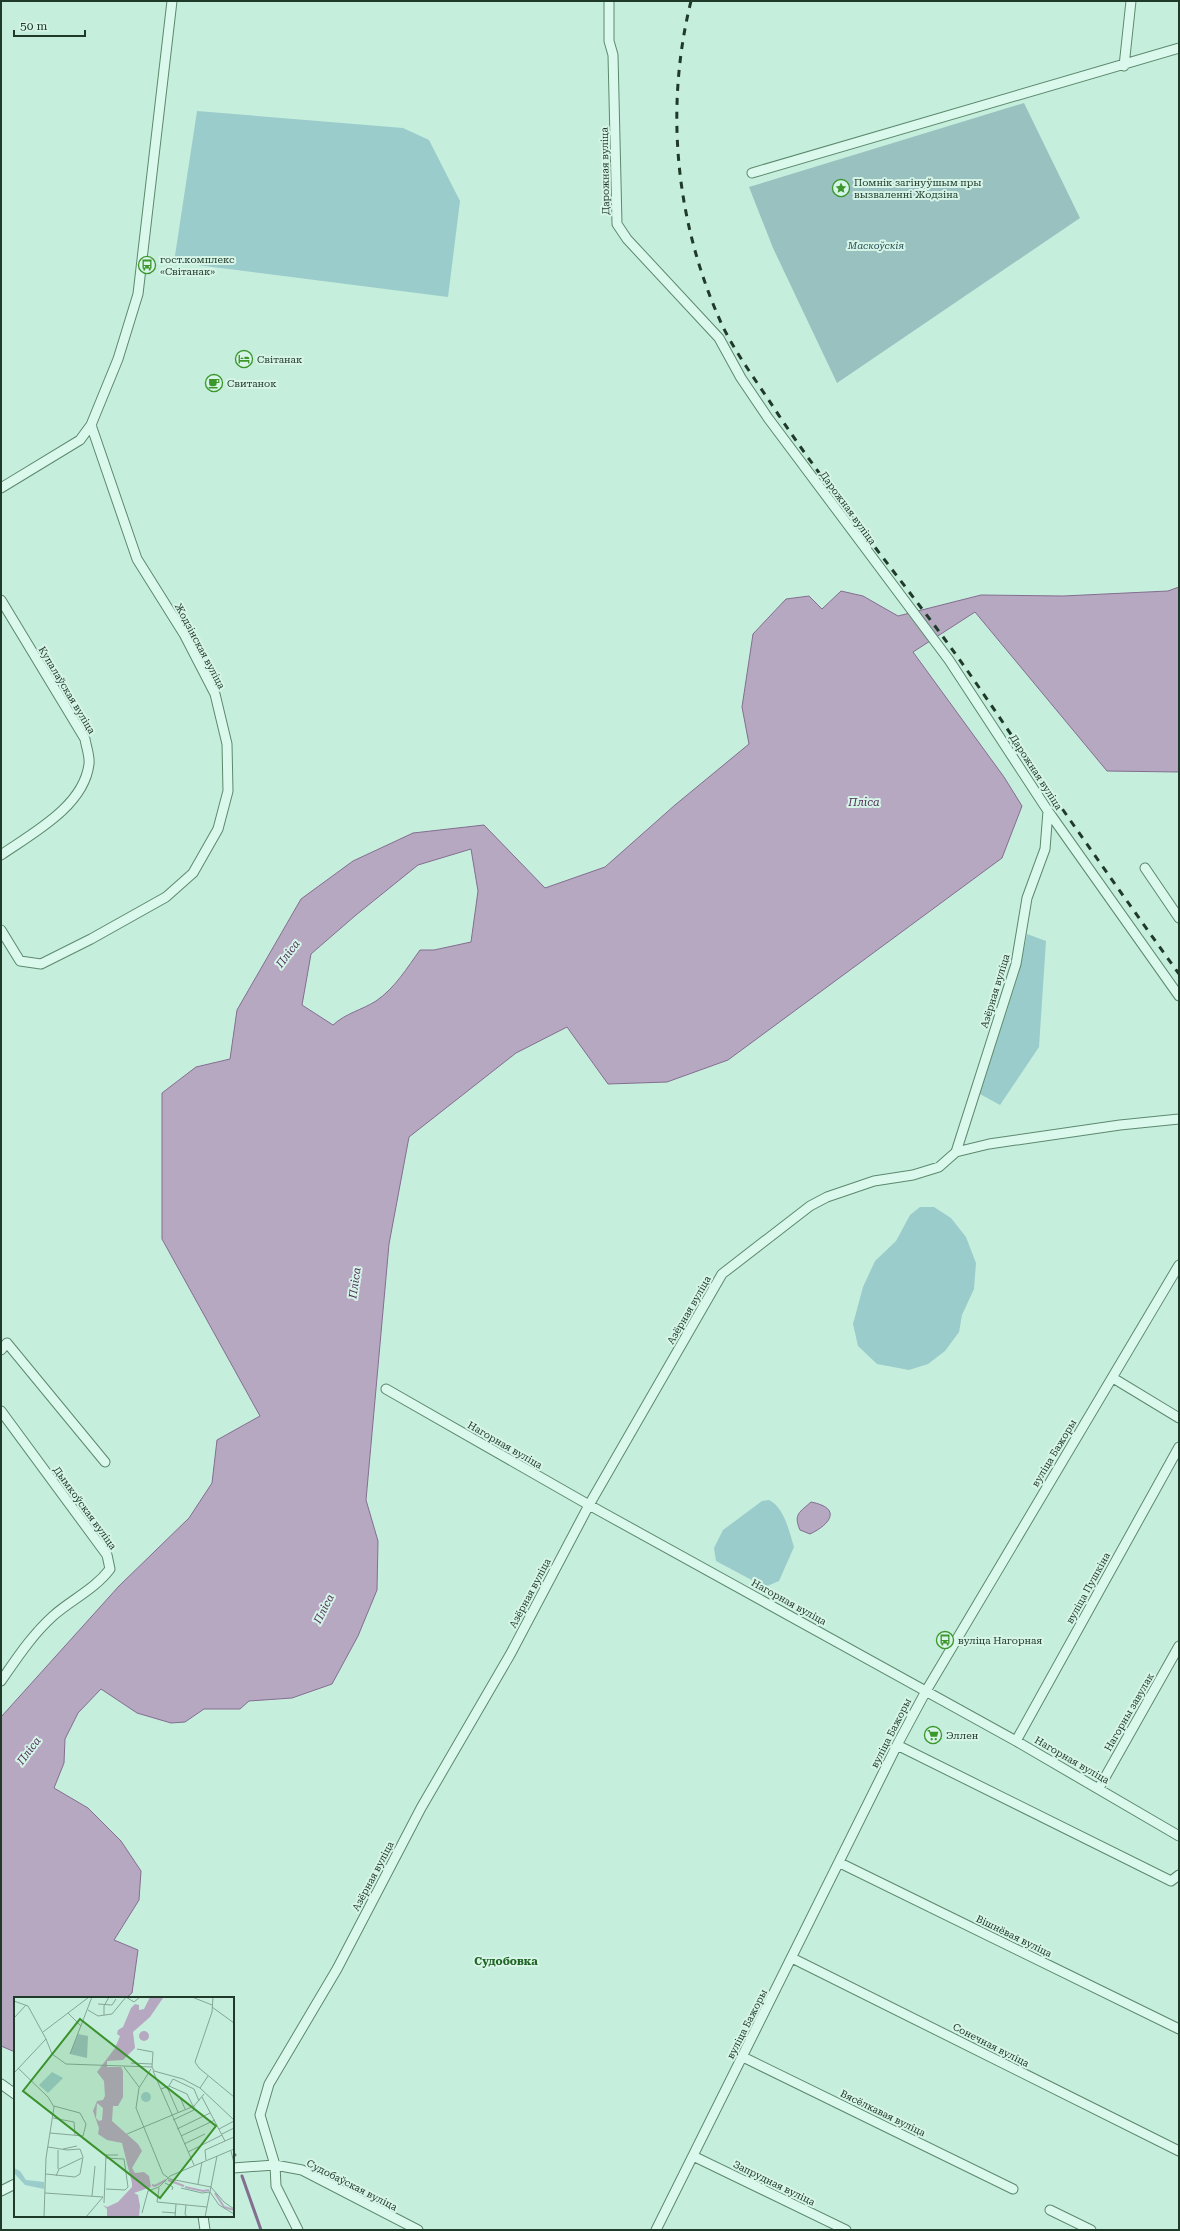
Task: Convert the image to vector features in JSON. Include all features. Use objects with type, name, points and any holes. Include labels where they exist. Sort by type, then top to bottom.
[{"type":"street","points":[[1,488],[80,440],[91,425],[118,359],[138,294],[172,1]]},
{"type":"street","name":"Дарожная вуліца","points":[[609,1],[609,41],[613,55],[617,224],[627,239],[719,338],[741,378],[768,418],[942,651],[1048,811],[1179,996]]},
{"type":"street","points":[[1124,66],[1131,1]]},
{"type":"street","points":[[752,174],[1124,66],[1179,48]]},
{"type":"street","name":"Жодзінская вуліца","points":[[1,930],[20,962],[41,964],[91,939],[166,897],[193,873],[218,829],[228,791],[227,744],[215,694],[184,634],[137,559],[91,425]]},
{"type":"street","name":"Купалаўская вуліца","points":[[1,600],[85,739],[89,763],[80,788],[64,810],[1,855]]},
{"type":"street","name":"Азёрная вуліца","points":[[298,2230],[276,2186],[275,2164],[260,2115],[269,2084],[337,1969],[421,1808],[511,1653],[589,1505],[722,1274],[810,1206],[827,1197],[874,1181],[913,1175],[940,1167],[956,1152],[1016,964],[1027,898],[1045,849],[1048,811]]},
{"type":"street","points":[[1145,868],[1179,918]]},
{"type":"street","name":"Азёрная вуліца","points":[[956,1152],[989,1144],[1120,1125],[1179,1119]]},
{"type":"street","name":"вуліца Бажоры","points":[[656,2230],[840,1863],[897,1745],[926,1691],[1179,1265]]},
{"type":"street","points":[[4,1346],[106,1462]]},
{"type":"street","points":[[1113,1378],[1179,1418]]},
{"type":"street","name":"Нагорная вуліца","points":[[386,1389],[589,1505],[1016,1741],[1179,1836]]},
{"type":"street","name":"Дымкоўская вуліца","points":[[1,1411],[107,1555],[110,1569],[102,1580],[48,1621],[29,1641],[1,1681]]},
{"type":"street","name":"вуліца Пушкіна","points":[[1016,1741],[1179,1447]]},
{"type":"street","name":"Нагорны завулак","points":[[1099,1788],[1179,1646]]},
{"type":"street","points":[[897,1745],[1171,1881],[1179,1875]]},
{"type":"street","name":"Вішнёвая вуліца","points":[[840,1863],[1179,2029]]},
{"type":"street","name":"Сонечная вуліца","points":[[792,1958],[1179,2151]]},
{"type":"street","name":"Вясёлкавая вуліца","points":[[743,2057],[1013,2189]]},
{"type":"street","points":[[1,2084],[14,2093]]},
{"type":"street","name":"Запрудная вуліца","points":[[693,2156],[846,2230]]},
{"type":"street","name":"Судобаўская вуліца","points":[[234,2168],[275,2164],[302,2170],[418,2230]]},
{"type":"street","points":[[1,2191],[14,2184]]},
{"type":"street","points":[[1050,2210],[1091,2230]]},
{"type":"street","points":[[204,2217],[206,2230]]},
{"type":"shaded area","points":[[197,111],[403,128],[429,140],[460,201],[448,297],[174,262]]},
{"type":"shaded area","points":[[1027,934],[1046,941],[1039,1047],[1000,1105],[980,1094],[1020,969]]},
{"type":"shaded area","points":[[920,1207],[934,1207],[951,1218],[966,1237],[976,1263],[974,1289],[962,1315],[959,1332],[945,1351],[928,1364],[909,1370],[877,1364],[858,1346],[853,1324],[863,1287],[875,1261],[896,1241],[910,1215]]},
{"type":"shaded area","points":[[769,1500],[779,1508],[788,1527],[794,1547],[779,1581],[765,1587],[716,1561],[714,1548],[723,1530],[762,1501]]},
{"type":"green space","name":"Маскоўскія","points":[[1024,103],[1080,218],[837,383],[773,248],[749,187]]},
{"type":"water","name":"Пліса","points":[[1179,587],[1179,772],[1107,771],[975,612],[913,652],[1004,777],[1022,806],[1002,858],[728,1060],[667,1082],[608,1084],[567,1027],[516,1053],[409,1137],[389,1244],[366,1500],[378,1541],[377,1590],[358,1636],[332,1684],[292,1698],[249,1701],[240,1709],[204,1709],[185,1722],[171,1723],[137,1713],[101,1689],[78,1713],[65,1739],[64,1763],[54,1788],[88,1808],[121,1841],[141,1871],[139,1900],[114,1940],[138,1950],[132,1993],[127,1997],[14,1997],[14,2052],[1,2046],[1,1717],[119,1586],[189,1518],[212,1483],[217,1440],[260,1416],[162,1239],[162,1093],[196,1067],[230,1059],[237,1010],[301,899],[353,861],[413,833],[484,825],[545,888],[605,867],[675,805],[749,744],[742,707],[753,634],[786,599],[809,596],[822,609],[841,591],[863,596],[898,616],[981,595],[1063,596],[1168,591]],"holes":[[[471,849],[478,891],[471,942],[434,950],[420,950],[400,977],[383,996],[371,1004],[343,1017],[333,1025],[302,1005],[311,954],[356,915],[418,865]]]},
{"type":"water","points":[[811,1502],[827,1508],[830,1512],[830,1516],[828,1521],[823,1526],[810,1534],[800,1530],[797,1520],[801,1511]]},
{"type":"waterway","points":[[242,2176],[261,2230]]},
{"type":"railway","points":[[691,1],[683,42],[678,84],[677,125],[679,167],[685,208],[694,248],[707,288],[723,327],[741,358],[816,469],[960,660],[1071,822],[1179,974]]},
{"type":"place","name":"Помнік загінуўшым пры вызваленні Жодзіна","points":[[841,188]]},
{"type":"place","name":"гост.комплекс «Світанак»","points":[[147,265]]},
{"type":"place","name":"Світанак","points":[[244,359]]},
{"type":"place","name":"Свитанок","points":[[214,383]]},
{"type":"place","name":"вуліца Нагорная","points":[[945,1640]]},
{"type":"place","name":"Эллен","points":[[933,1735]]},
{"type":"district","name":"Судобовка","points":[[506,1961]]}]
